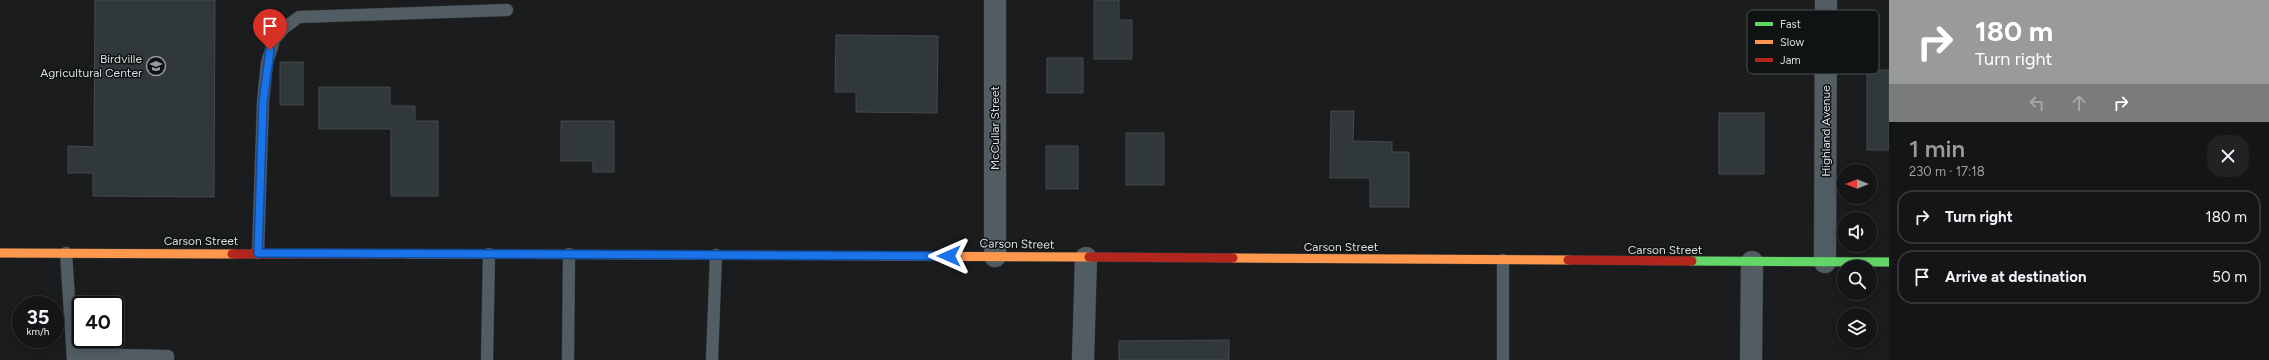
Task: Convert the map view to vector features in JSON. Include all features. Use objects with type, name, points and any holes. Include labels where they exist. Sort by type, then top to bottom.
[{"type":"street","name":"McCullar Street","points":[[995,0],[995,256]]},
{"type":"street","name":"Highland Avenue","points":[[1826,0],[1826,10]]},
{"type":"street","name":"Highland Avenue","points":[[1825,262],[1826,74]]},
{"type":"street","name":"Carson Street","points":[[0,252],[995,256],[1086,258],[1889,262]]},
{"type":"street","points":[[1083,360],[1086,258]]},
{"type":"street","points":[[1751,360],[1752,262]]},
{"type":"lane","points":[[258,253],[263,102],[267,63],[274,40],[284,28],[299,17],[507,10]]},
{"type":"lane","points":[[66,252],[73,357],[168,356],[168,360]]},
{"type":"lane","points":[[487,360],[489,254]]},
{"type":"lane","points":[[568,360],[569,254]]},
{"type":"lane","points":[[712,360],[716,255]]},
{"type":"lane","points":[[1503,260],[1503,360]]},
{"type":"building","points":[[95,0],[215,0],[214,197],[93,196],[93,173],[68,173],[68,146],[94,147]]},
{"type":"building","points":[[1094,0],[1119,0],[1119,20],[1132,20],[1132,59],[1094,59]]},
{"type":"building","points":[[836,35],[938,36],[937,113],[856,112],[856,92],[835,92]]},
{"type":"building","points":[[1047,58],[1083,58],[1083,93],[1047,93]]},
{"type":"building","points":[[280,62],[303,62],[303,105],[280,105]]},
{"type":"building","points":[[1879,70],[1889,70],[1889,150],[1867,150],[1867,74],[1879,74]]},
{"type":"building","points":[[319,87],[390,87],[390,106],[415,106],[415,121],[438,121],[438,196],[391,196],[391,129],[319,129]]},
{"type":"building","points":[[1331,111],[1354,111],[1353,141],[1392,142],[1392,152],[1409,152],[1409,207],[1370,207],[1370,178],[1330,178]]},
{"type":"building","points":[[1719,113],[1764,113],[1764,174],[1719,174]]},
{"type":"building","points":[[561,121],[614,121],[614,172],[593,172],[593,161],[561,161]]},
{"type":"building","points":[[1126,133],[1164,133],[1164,185],[1126,185]]},
{"type":"building","points":[[1046,146],[1078,146],[1078,189],[1046,189]]},
{"type":"building","points":[[1229,340],[1229,360],[1119,360],[1119,341]]},
{"type":"traffic: fast","points":[[1692,261],[1889,262]]},
{"type":"traffic: slow","points":[[0,253],[232,254]]},
{"type":"traffic: slow","points":[[406,254],[697,255]]},
{"type":"traffic: slow","points":[[880,256],[1089,257]]},
{"type":"traffic: slow","points":[[1233,258],[1568,260]]},
{"type":"traffic: jam","points":[[232,254],[406,254]]},
{"type":"traffic: jam","points":[[697,255],[880,256]]},
{"type":"traffic: jam","points":[[1089,257],[1233,258]]},
{"type":"traffic: jam","points":[[1568,260],[1692,261]]},
{"type":"place","name":"Birdville Agricultural Center","points":[[156,66]]},
{"type":"route","points":[[270,50],[267,63],[263,102],[258,253],[949,256]]}]
